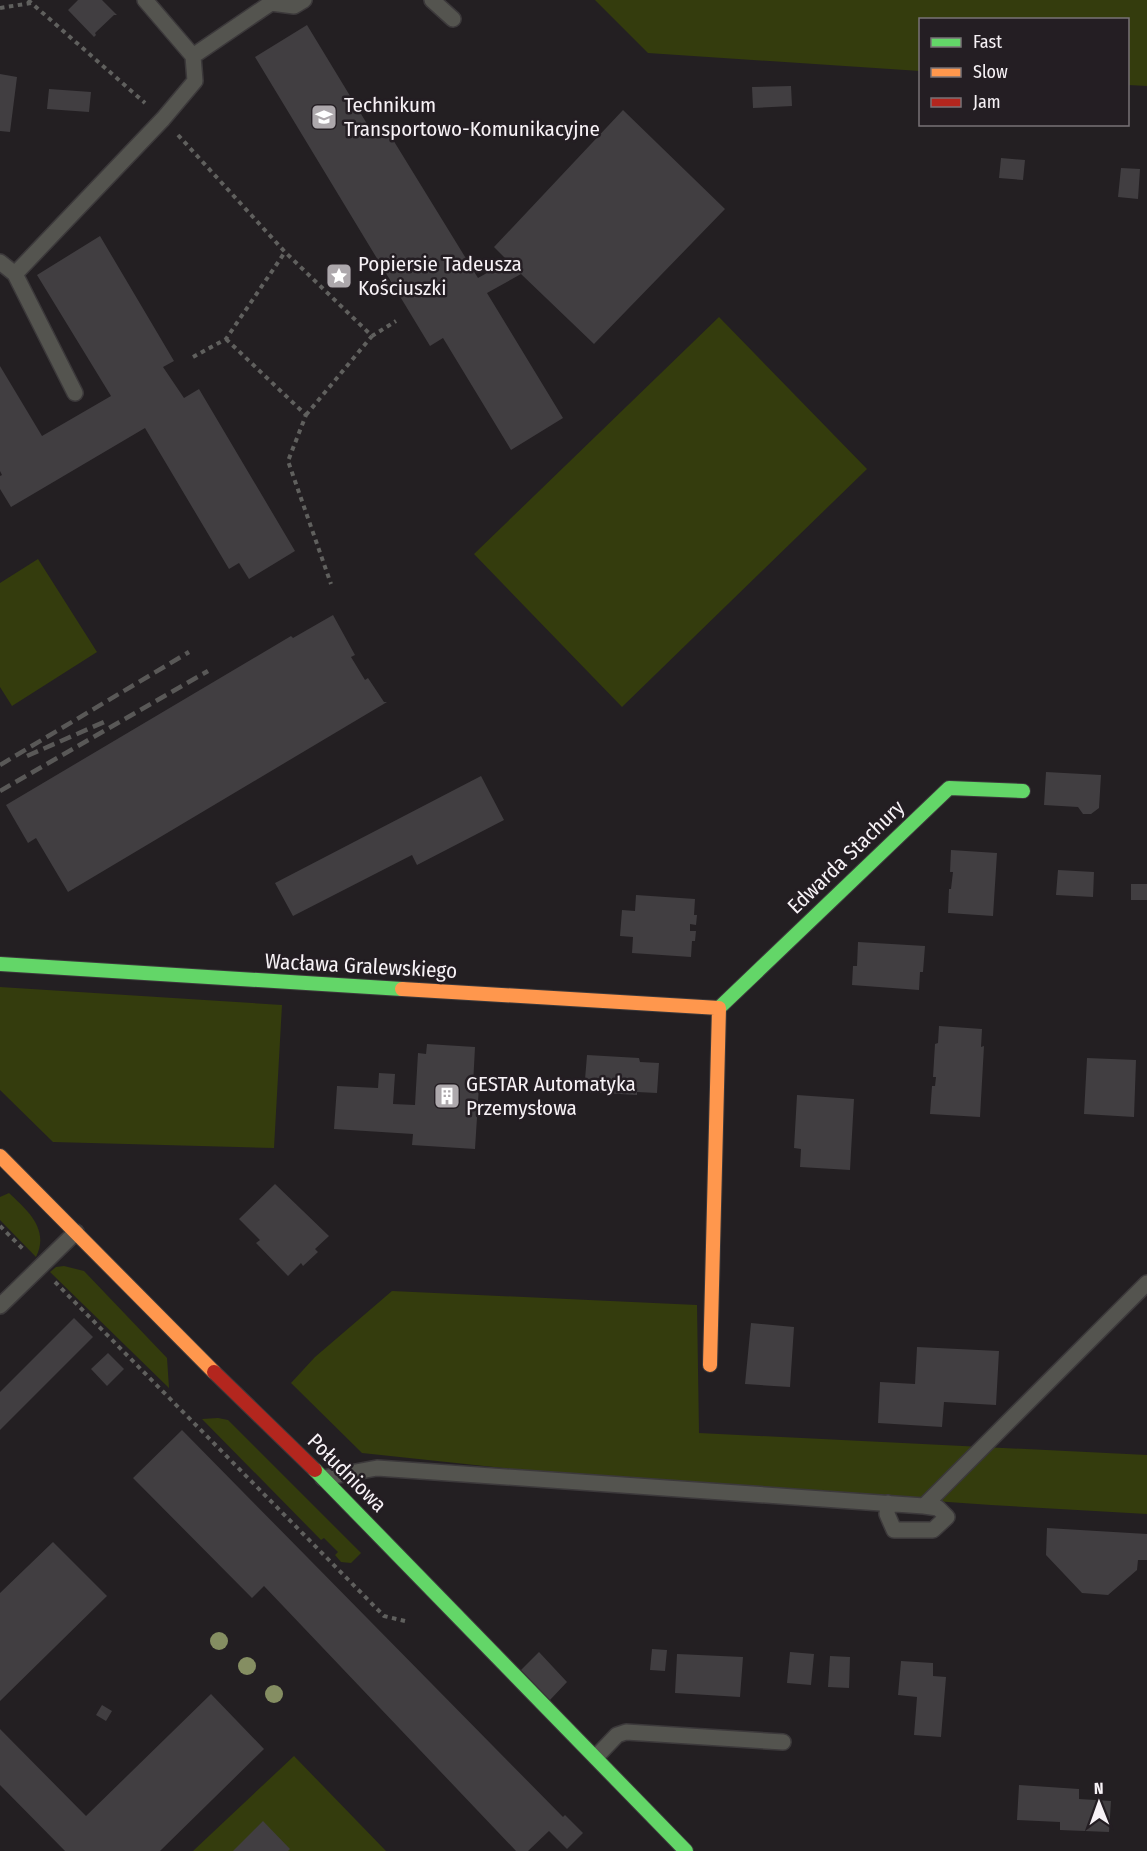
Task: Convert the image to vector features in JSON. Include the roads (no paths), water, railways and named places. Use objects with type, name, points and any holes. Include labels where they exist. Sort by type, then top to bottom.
[{"type":"street","name":"Edwarda Stachury","points":[[719,1008],[949,788],[1023,791]]},
{"type":"street","name":"Wacława Gralewskiego","points":[[0,964],[719,1008]]},
{"type":"street","points":[[710,1365],[719,1008]]},
{"type":"street","name":"Południowa","points":[[0,1156],[212,1370],[323,1478],[686,1851]]},
{"type":"lane","points":[[15,274],[163,119],[195,81],[193,56],[145,0]]},
{"type":"lane","points":[[193,56],[271,3],[294,6],[304,0]]},
{"type":"lane","points":[[432,0],[453,19]]},
{"type":"lane","points":[[0,262],[15,274],[75,393]]},
{"type":"lane","points":[[0,1306],[76,1232]]},
{"type":"lane","points":[[924,1506],[1147,1283]]},
{"type":"lane","points":[[323,1478],[377,1468],[888,1503],[924,1506],[938,1508],[947,1517],[933,1530],[894,1530],[887,1514],[888,1503]]},
{"type":"lane","points":[[596,1757],[616,1735],[626,1732],[783,1742]]},
{"type":"railway","points":[[0,765],[189,652]]},
{"type":"railway","points":[[0,791],[208,671]]},
{"type":"railway","points":[[27,756],[104,722]]},
{"type":"place","name":"Technikum Transportowo-Komunikacyjne","points":[[324,117]]},
{"type":"place","name":"Popiersie Tadeusza Kościuszki","points":[[339,276]]},
{"type":"place","name":"GESTAR Automatyka Przemysłowa","points":[[447,1096]]}]
